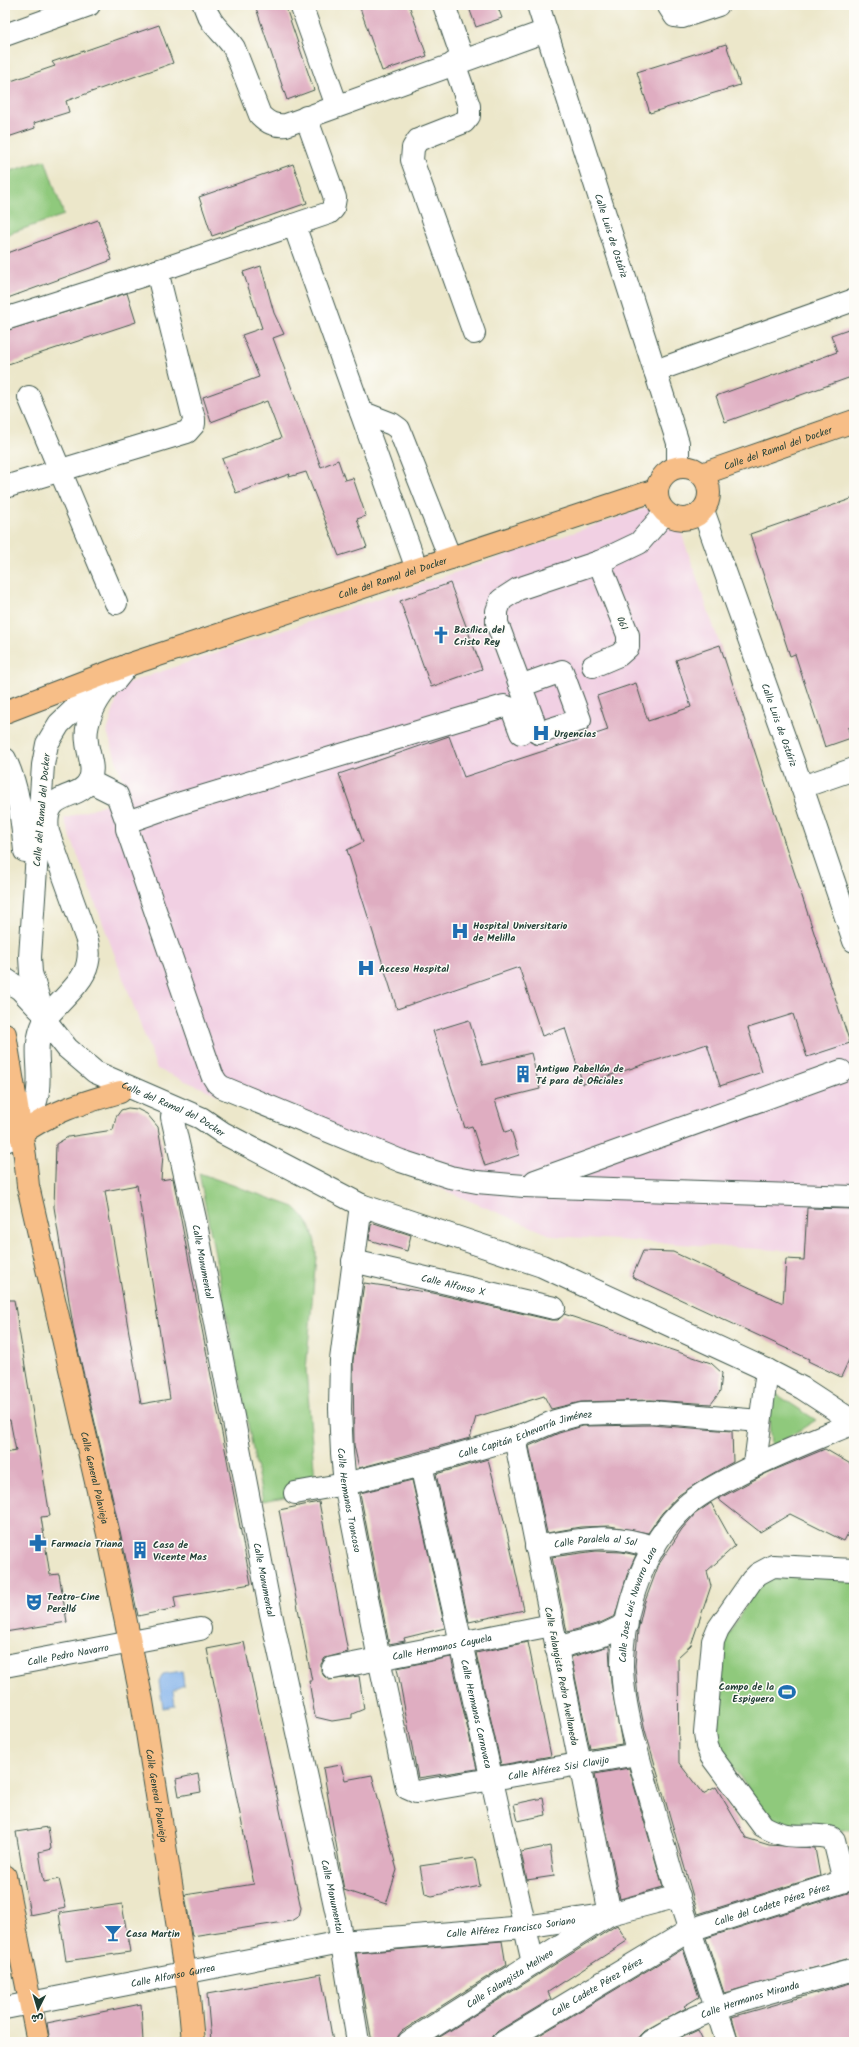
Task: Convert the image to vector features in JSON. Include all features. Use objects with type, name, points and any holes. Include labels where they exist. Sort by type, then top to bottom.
[{"type":"main road","name":"Calle del Ramal del Docker","points":[[702,474],[854,421]]},
{"type":"main road","points":[[678,467],[691,468],[702,474],[706,481],[709,496],[703,510],[689,519],[672,518],[665,513],[660,507],[656,490],[661,478],[666,473],[678,467]]},
{"type":"main road","name":"Calle del Ramal del Docker","points":[[5,712],[128,665],[656,490]]},
{"type":"main road","name":"Calle del Ramal del Docker","points":[[5,723],[11,719],[97,686],[107,681],[128,665]]},
{"type":"main road","name":"Calle General Polavieja","points":[[5,1034],[13,1138],[25,1156],[28,1186],[108,1534],[143,1709],[184,1973],[193,2042]]},
{"type":"main road","points":[[13,1138],[53,1115],[88,1101],[120,1092]]},
{"type":"main road","points":[[5,1876],[38,2042]]},
{"type":"street","points":[[5,35],[89,5]]},
{"type":"street","points":[[204,5],[212,24],[228,38],[234,48],[260,115],[267,122],[277,125],[286,125],[459,61],[546,31]]},
{"type":"street","points":[[302,5],[337,106]]},
{"type":"street","points":[[444,5],[459,61],[469,106],[469,116],[464,122],[426,135],[418,140],[413,148],[412,160],[474,333]]},
{"type":"street","name":"Calle Luis de Ostáriz","points":[[538,5],[678,443],[678,467]]},
{"type":"street","points":[[668,5],[675,16],[682,17],[718,5]]},
{"type":"street","points":[[5,319],[157,271],[329,213],[333,209],[335,203],[306,117]]},
{"type":"street","points":[[294,225],[417,569]]},
{"type":"street","points":[[5,486],[187,432],[194,424],[157,271]]},
{"type":"street","points":[[655,371],[854,300]]},
{"type":"street","points":[[29,397],[116,603]]},
{"type":"street","points":[[361,412],[392,424],[399,429],[450,558]]},
{"type":"street","name":"Calle Luis de Ostáriz","points":[[703,510],[802,787],[854,940]]},
{"type":"street","points":[[520,686],[497,623],[497,611],[501,600],[518,589],[599,562],[639,543],[665,513]]},
{"type":"street","points":[[402,525],[433,515]]},
{"type":"street","name":"061","points":[[593,666],[619,655],[628,648],[628,634],[599,562]]},
{"type":"street","name":"Calle del Ramal del Docker","points":[[128,665],[122,674],[110,684],[85,699],[71,710],[59,724],[47,744],[41,780],[30,957],[31,973],[42,1024],[65,1067],[172,1117],[178,1123],[204,1134],[223,1133]]},
{"type":"street","points":[[13,1138],[33,1110],[38,1090],[36,1050],[42,1024],[85,974],[89,956],[87,940],[48,832],[48,815],[55,802],[61,797],[81,789],[89,781],[92,767],[86,742],[87,730],[95,706],[110,684]]},
{"type":"street","points":[[127,822],[178,804],[504,706],[512,709],[521,733]]},
{"type":"street","name":"Calle del Ramal del Docker","points":[[5,760],[11,771],[23,823],[25,858],[19,975],[12,984],[30,1025],[42,1024],[95,1072],[201,1118],[223,1133]]},
{"type":"street","points":[[802,787],[854,769]]},
{"type":"street","points":[[89,781],[117,795],[127,822],[127,829],[212,1075],[217,1084],[222,1087],[401,1162],[450,1177],[478,1182],[524,1186],[854,1197]]},
{"type":"street","points":[[524,1186],[841,1071]]},
{"type":"street","name":"Calle Monumental","points":[[172,1117],[194,1219],[270,1614],[338,1919],[358,2042]]},
{"type":"street","points":[[223,1133],[360,1205],[542,1266],[767,1370],[802,1388],[854,1423]]},
{"type":"street","name":"Calle Hermanos Troncoso","points":[[360,1205],[341,1360],[340,1410],[345,1484],[379,1659],[406,1785],[409,1790]]},
{"type":"street","name":"Calle Alfonso X","points":[[353,1261],[554,1308]]},
{"type":"street","points":[[756,1464],[767,1370]]},
{"type":"street","name":"Calle Capitán Echevarría Jiménez","points":[[295,1493],[345,1484],[421,1465],[515,1438],[556,1420],[581,1414],[651,1412],[760,1421]]},
{"type":"street","name":"Calle Jose Luis Navarro Lara","points":[[727,2042],[679,1896],[637,1754],[623,1681],[624,1644],[627,1624],[642,1572],[654,1548],[664,1531],[689,1504],[704,1492],[756,1464],[854,1423]]},
{"type":"street","name":"Calle Falangista Pedro Avellaneda","points":[[515,1438],[610,1914]]},
{"type":"street","name":"Calle Hermanos Carnovaca","points":[[421,1465],[533,1963]]},
{"type":"street","name":"Calle Paralela al Sol","points":[[536,1547],[596,1537],[611,1537],[626,1538],[654,1548]]},
{"type":"street","points":[[849,1880],[832,1838],[787,1836],[775,1833],[763,1826],[711,1756],[706,1746],[705,1733],[713,1641],[718,1630],[752,1580],[758,1574],[773,1566],[854,1570]]},
{"type":"street","points":[[556,1648],[598,1636],[627,1624]]},
{"type":"street","name":"Calle Hermanos Cayuela","points":[[333,1668],[552,1625]]},
{"type":"street","name":"Calle Pedro Navarro","points":[[5,1666],[200,1630]]},
{"type":"street","name":"Calle Alférez Sisi Clavijo","points":[[409,1790],[416,1792],[637,1754]]},
{"type":"street","name":"Calle del Cadete Pérez Pérez","points":[[690,1930],[849,1880]]},
{"type":"street","name":"Calle Alférez Francisco Soriano","points":[[341,1942],[525,1927],[610,1914],[679,1896]]},
{"type":"street","name":"Calle Falangista Meliveo","points":[[409,2042],[610,1914]]},
{"type":"street","name":"Calle Cadete Pérez Pérez","points":[[504,2042],[690,1930]]},
{"type":"street","name":"Calle Alfonso Gurrea","points":[[5,2008],[341,1942]]},
{"type":"street","name":"Calle Hermanos Miranda","points":[[650,2042],[685,2022],[717,2009],[854,1969]]},
{"type":"shaded area","name":"Hospital Universitario de Melilla","points":[[670,500],[720,645],[854,1056],[854,1255],[553,1236],[157,1069],[64,819],[128,796],[107,732],[121,685]]},
{"type":"green space","points":[[45,160],[64,215],[5,235],[5,173]]},
{"type":"green space","points":[[199,1173],[294,1207],[300,1212],[311,1229],[315,1242],[316,1257],[306,1370],[316,1491],[263,1501]]},
{"type":"green space","points":[[767,1388],[816,1420],[771,1448]]},
{"type":"green space","name":"Campo de la Espiguera","points":[[784,1569],[854,1575],[854,1829],[824,1832],[785,1830],[767,1817],[738,1774],[716,1747],[722,1650],[724,1642],[758,1585]]},
{"type":"water","points":[[182,1671],[184,1685],[173,1690],[175,1706],[163,1708],[159,1682],[163,1674]]},
{"type":"building","points":[[255,5],[285,5],[314,90],[287,100]]},
{"type":"building","points":[[359,5],[409,5],[427,56],[382,71]]},
{"type":"building","points":[[468,5],[497,5],[502,18],[476,27]]},
{"type":"building","points":[[159,25],[173,63],[66,101],[69,112],[34,123],[35,128],[5,138],[5,83],[55,66],[52,62]]},
{"type":"building","points":[[726,44],[740,85],[650,113],[637,72]]},
{"type":"building","points":[[293,164],[307,203],[212,236],[199,197]]},
{"type":"building","points":[[98,220],[112,260],[5,299],[5,254]]},
{"type":"building","points":[[261,266],[274,313],[284,334],[273,338],[321,467],[338,460],[345,480],[353,478],[366,516],[357,519],[367,547],[339,556],[306,472],[289,477],[290,474],[236,493],[222,459],[281,438],[267,401],[211,422],[203,397],[259,377],[242,335],[262,328],[243,272]]},
{"type":"building","points":[[127,293],[136,322],[5,365],[5,331]]},
{"type":"building","points":[[854,327],[854,376],[725,422],[716,396],[837,352],[831,335]]},
{"type":"building","points":[[854,498],[854,726],[848,728],[851,738],[825,747],[795,654],[790,656],[750,534]]},
{"type":"building","name":"Basílica del Cristo Rey","points":[[450,583],[482,669],[431,687],[400,601]]},
{"type":"building","points":[[720,645],[850,1043],[807,1057],[793,1014],[748,1028],[762,1072],[720,1086],[707,1044],[583,1084],[565,1028],[542,1036],[519,967],[397,1009],[347,850],[363,842],[339,774],[449,736],[464,777],[608,730],[597,696],[636,683],[648,721],[691,707],[676,660]]},
{"type":"building","points":[[469,1020],[483,1065],[531,1053],[540,1089],[495,1100],[505,1132],[511,1130],[519,1155],[485,1166],[472,1126],[465,1128],[433,1031]]},
{"type":"building","points":[[128,1108],[137,1109],[147,1114],[158,1127],[163,1155],[161,1180],[173,1178],[251,1584],[174,1597],[176,1608],[138,1616],[74,1332],[54,1207],[56,1144],[68,1137],[113,1130],[116,1117],[121,1110]],"holes":[[[137,1185],[170,1399],[141,1404],[105,1191]]]},
{"type":"building","points":[[807,1208],[854,1209],[854,1349],[841,1377],[808,1361],[809,1359],[632,1277],[643,1251],[673,1252],[783,1303],[786,1259],[804,1260]]},
{"type":"building","points":[[374,1223],[411,1235],[407,1251],[369,1240],[371,1225]]},
{"type":"building","points":[[364,1283],[433,1293],[551,1320],[558,1320],[564,1314],[711,1363],[722,1373],[720,1392],[711,1404],[651,1400],[581,1402],[551,1409],[544,1396],[476,1417],[470,1438],[359,1468],[354,1445],[353,1361]]},
{"type":"building","points":[[5,1300],[14,1300],[50,1516],[41,1517],[50,1575],[59,1574],[67,1622],[5,1632],[5,1453],[16,1451],[10,1420],[5,1420]]},
{"type":"building","points":[[651,1425],[732,1431],[733,1462],[679,1495],[662,1513],[648,1533],[610,1526],[580,1527],[547,1533],[529,1446],[559,1433],[583,1426]]},
{"type":"building","points":[[825,1449],[854,1466],[854,1522],[844,1541],[790,1514],[760,1532],[718,1499],[767,1473]]},
{"type":"building","points":[[488,1459],[507,1532],[524,1610],[469,1622],[436,1474]]},
{"type":"building","points":[[412,1480],[445,1628],[404,1638],[405,1641],[389,1644],[360,1493]]},
{"type":"building","points":[[319,1502],[348,1652],[325,1658],[321,1664],[321,1671],[329,1680],[359,1676],[364,1709],[352,1714],[352,1718],[332,1721],[315,1717],[309,1681],[312,1681],[279,1510]]},
{"type":"building","points":[[711,1503],[735,1546],[707,1571],[711,1586],[691,1645],[678,1657],[679,1763],[703,1794],[716,1787],[746,1838],[769,1845],[815,1848],[820,1876],[698,1914],[645,1730],[638,1697],[635,1666],[638,1630],[644,1604],[659,1564],[682,1529],[695,1514]]},
{"type":"building","points":[[596,1551],[622,1552],[636,1555],[627,1575],[615,1616],[600,1623],[567,1632],[552,1557]]},
{"type":"building","points":[[244,1642],[301,1908],[299,1916],[291,1921],[192,1936],[185,1895],[254,1884],[207,1649]]},
{"type":"building","points":[[528,1642],[551,1756],[501,1765],[476,1653]]},
{"type":"building","points":[[609,1646],[611,1683],[622,1744],[590,1749],[571,1657]]},
{"type":"building","points":[[451,1657],[477,1769],[418,1778],[397,1668]]},
{"type":"building","points":[[341,1765],[345,1780],[372,1775],[397,1870],[386,1904],[344,1890],[323,1768]]},
{"type":"building","points":[[629,1768],[663,1887],[620,1899],[595,1774]]},
{"type":"building","points":[[198,1774],[201,1792],[179,1796],[176,1779]]},
{"type":"building","points":[[543,1798],[546,1815],[518,1821],[514,1804]]},
{"type":"building","points":[[48,1827],[51,1849],[39,1852],[44,1882],[59,1879],[66,1908],[30,1915],[16,1832]]},
{"type":"building","points":[[550,1846],[554,1876],[527,1880],[521,1852]]},
{"type":"building","points":[[475,1858],[480,1886],[432,1896],[425,1894],[420,1866]]},
{"type":"building","points":[[854,1891],[854,1957],[724,1993],[706,1938]]},
{"type":"building","points":[[122,1904],[130,1952],[66,1961],[59,1913]]},
{"type":"building","points":[[617,1925],[627,1941],[548,1992],[551,1999],[498,2031],[493,2036],[492,2042],[432,2042]]},
{"type":"building","points":[[502,1941],[506,1965],[402,2031],[398,2036],[397,2042],[372,2042],[356,1953]]},
{"type":"building","points":[[683,1949],[699,1997],[684,2006],[686,2008],[644,2031],[639,2036],[638,2042],[528,2042]]},
{"type":"building","points":[[321,1974],[333,2042],[211,2042],[207,1994]]},
{"type":"building","points":[[854,1982],[854,2042],[739,2042],[732,2017]]},
{"type":"building","points":[[141,2004],[143,2042],[50,2042],[47,2023]]},
{"type":"building","points":[[698,2030],[704,2042],[674,2042],[679,2039]]},
{"type":"place","name":"Basílica del Cristo Rey","points":[[441,635]]},
{"type":"place","name":"Urgencias","points":[[541,733]]},
{"type":"place","name":"Hospital Universitario de Melilla","points":[[460,931]]},
{"type":"place","name":"Acceso Hospital","points":[[366,968]]},
{"type":"place","name":"Antiguo Pabellón de Té para de Oficiales","points":[[523,1074]]},
{"type":"place","name":"Farmacia Triana","points":[[38,1543]]},
{"type":"place","name":"Casa de Vicente Mas","points":[[140,1550]]},
{"type":"place","name":"Teatro-Cine Perelló","points":[[34,1602]]},
{"type":"place","name":"Campo de la Espiguera","points":[[787,1692]]},
{"type":"place","name":"Casa Martin","points":[[113,1933]]}]
